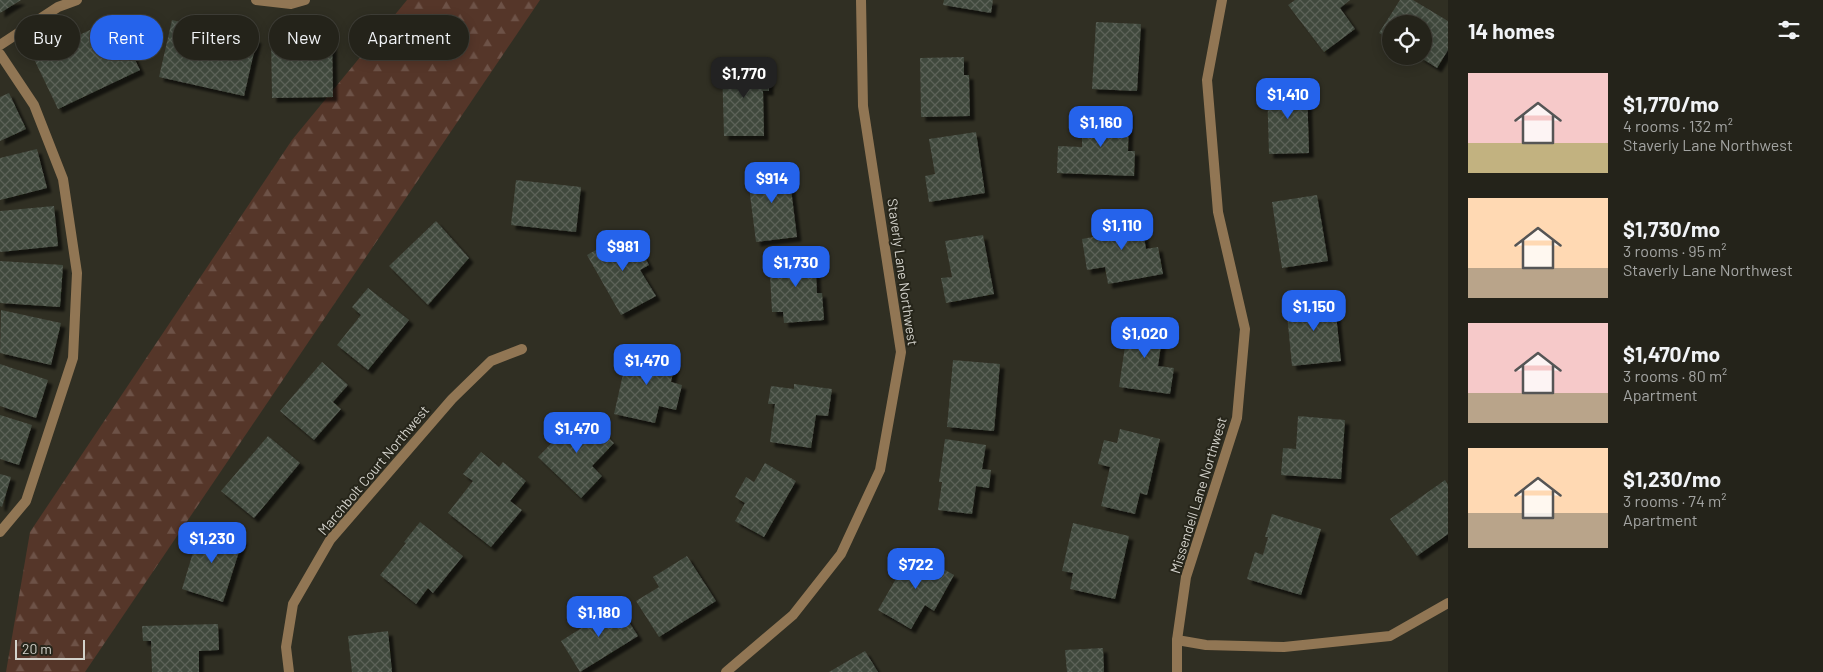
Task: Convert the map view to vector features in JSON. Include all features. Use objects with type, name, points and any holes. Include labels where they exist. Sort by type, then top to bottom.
[{"type":"street","points":[[0,45],[58,7],[77,0]]},
{"type":"street","points":[[256,0],[291,4],[305,0]]},
{"type":"street","name":"Staverly Lane Northwest","points":[[726,672],[793,615],[841,554],[880,470],[901,352],[881,212],[863,106],[861,0]]},
{"type":"street","name":"Missendell Lane Northwest","points":[[1177,672],[1177,640],[1186,577],[1237,418],[1245,329],[1218,212],[1208,80],[1222,0]]},
{"type":"street","points":[[0,54],[34,105],[63,179],[77,274],[73,358],[26,501],[0,532]]},
{"type":"street","name":"Marchbolt Court Northwest","points":[[289,672],[286,646],[292,604],[330,540],[465,386],[491,361],[522,349]]},
{"type":"street","points":[[1177,640],[1206,645],[1284,646],[1390,636],[1448,603]]},
{"type":"green space","points":[[407,0],[540,0],[85,672],[6,672],[30,532],[292,140],[358,60],[469,60],[469,15],[395,15]]},
{"type":"building","points":[[0,0],[21,0],[0,13]]},
{"type":"building","points":[[944,0],[993,0],[991,13],[943,5]]},
{"type":"building","points":[[1295,0],[1350,0],[1340,8],[1355,29],[1324,52],[1288,5]]},
{"type":"building","points":[[1400,0],[1413,0],[1448,21],[1448,50],[1437,68],[1432,65],[1432,15],[1390,15]]},
{"type":"building","points":[[172,20],[173,60],[252,60],[244,96],[159,77]]},
{"type":"building","points":[[1096,22],[1141,24],[1137,91],[1092,89]]},
{"type":"building","points":[[90,30],[90,60],[135,60],[140,70],[58,109],[34,60],[80,60],[80,35]]},
{"type":"building","points":[[964,57],[964,75],[969,75],[970,116],[921,117],[920,58]]},
{"type":"building","points":[[271,60],[332,60],[333,97],[272,98]]},
{"type":"building","points":[[769,64],[769,91],[763,91],[764,136],[724,136],[722,65]]},
{"type":"building","points":[[1307,87],[1309,153],[1269,154],[1267,88]]},
{"type":"building","points":[[9,93],[26,129],[0,141],[0,97]]},
{"type":"building","points":[[1091,109],[1129,111],[1128,151],[1135,151],[1134,176],[1057,173],[1058,146],[1082,147],[1082,132],[1090,133]]},
{"type":"building","points":[[976,132],[985,193],[929,202],[925,176],[935,174],[929,139]]},
{"type":"building","points":[[37,149],[47,188],[0,200],[0,158]]},
{"type":"building","points":[[788,165],[797,237],[756,242],[747,171]]},
{"type":"building","points":[[516,180],[581,187],[576,232],[511,225]]},
{"type":"building","points":[[1317,195],[1328,261],[1282,268],[1272,202]]},
{"type":"building","points":[[54,206],[58,246],[0,252],[0,211]]},
{"type":"building","points":[[1140,213],[1146,249],[1158,247],[1163,274],[1108,284],[1105,267],[1087,270],[1082,239],[1103,235],[1100,221]]},
{"type":"building","points":[[436,221],[469,258],[428,305],[389,266]]},
{"type":"building","points":[[630,231],[649,265],[640,270],[656,296],[621,315],[587,255]]},
{"type":"building","points":[[983,235],[994,294],[946,303],[941,278],[952,277],[945,241]]},
{"type":"building","points":[[815,254],[817,293],[822,293],[824,320],[784,323],[783,312],[772,312],[769,256]]},
{"type":"building","points":[[0,261],[63,265],[60,307],[0,303]]},
{"type":"building","points":[[368,288],[409,320],[368,370],[337,345],[361,315],[352,307]]},
{"type":"building","points":[[1334,296],[1341,361],[1292,366],[1287,314],[1295,313],[1293,300]]},
{"type":"building","points":[[1,310],[61,323],[51,365],[0,353]]},
{"type":"building","points":[[1129,319],[1164,324],[1158,366],[1174,368],[1170,394],[1119,387]]},
{"type":"building","points":[[629,348],[676,359],[671,382],[682,385],[676,410],[659,406],[655,423],[614,414]]},
{"type":"building","points":[[953,360],[1000,364],[994,431],[947,427]]},
{"type":"building","points":[[322,362],[348,385],[333,402],[341,409],[314,440],[280,411]]},
{"type":"building","points":[[0,364],[48,380],[36,418],[0,406]]},
{"type":"building","points":[[794,384],[832,389],[828,416],[816,415],[811,448],[770,442],[775,404],[768,404],[771,386],[794,389]]},
{"type":"building","points":[[582,412],[614,443],[592,466],[602,476],[581,498],[538,457]]},
{"type":"building","points":[[0,415],[32,425],[19,465],[0,459]]},
{"type":"building","points":[[1298,416],[1345,420],[1341,479],[1281,475],[1283,448],[1296,449]]},
{"type":"building","points":[[1120,429],[1160,439],[1147,495],[1140,493],[1135,514],[1101,506],[1110,467],[1098,464],[1104,440],[1117,443]]},
{"type":"building","points":[[268,436],[300,463],[254,518],[221,491]]},
{"type":"building","points":[[945,439],[986,445],[982,469],[991,470],[989,488],[976,486],[972,514],[938,510],[942,482],[939,482]]},
{"type":"building","points":[[481,452],[499,467],[503,462],[526,481],[510,501],[522,510],[491,547],[448,513],[473,481],[463,474]]},
{"type":"building","points":[[765,463],[796,481],[764,537],[735,521],[745,503],[735,497],[746,477],[754,482]]},
{"type":"building","points":[[0,474],[11,477],[2,507],[0,506]]},
{"type":"building","points":[[1445,480],[1448,485],[1448,534],[1417,556],[1390,519]]},
{"type":"building","points":[[1272,514],[1321,529],[1301,595],[1247,579],[1255,552],[1263,555],[1268,537],[1265,537]]},
{"type":"building","points":[[420,522],[463,556],[433,593],[428,588],[416,604],[380,575]]},
{"type":"building","points":[[1073,523],[1129,536],[1115,599],[1070,589],[1073,573],[1062,571]]},
{"type":"building","points":[[201,526],[243,539],[223,602],[182,589]]},
{"type":"building","points":[[912,551],[954,575],[934,611],[925,605],[911,629],[878,610]]},
{"type":"building","points":[[687,556],[716,601],[659,637],[636,601],[659,587],[653,577]]},
{"type":"building","points":[[618,605],[638,636],[580,672],[561,641]]},
{"type":"building","points":[[218,624],[219,650],[199,651],[199,672],[152,672],[151,641],[143,641],[142,626]]},
{"type":"building","points":[[388,631],[392,672],[352,672],[348,636]]},
{"type":"building","points":[[1103,648],[1104,672],[1067,672],[1065,650]]},
{"type":"building","points":[[865,651],[878,672],[829,672]]}]
